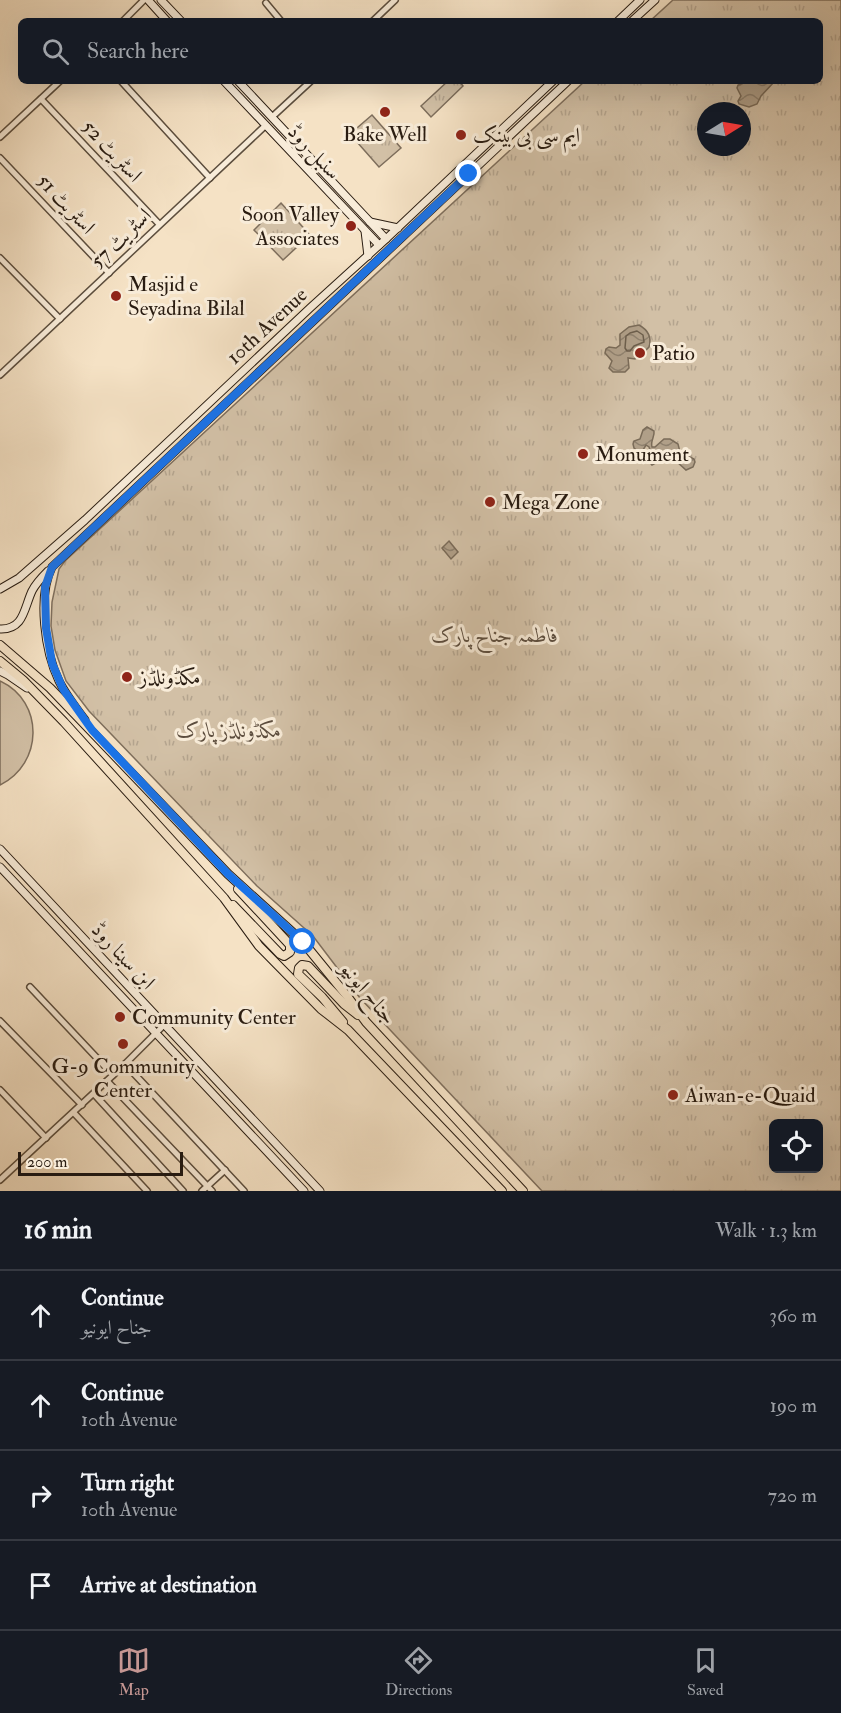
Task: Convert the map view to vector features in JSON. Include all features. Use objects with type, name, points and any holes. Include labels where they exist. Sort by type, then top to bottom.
[{"type":"main road","points":[[146,0],[164,18]]},
{"type":"main road","points":[[161,0],[178,18]]},
{"type":"main road","points":[[635,18],[655,0]]},
{"type":"main road","points":[[621,18],[637,1]]},
{"type":"main road","name":"سنبل روڈ","points":[[227,84],[379,245]]},
{"type":"main road","name":"سنبل روڈ","points":[[241,84],[386,239]]},
{"type":"main road","name":"10th Avenue","points":[[2,589],[19,578],[85,520],[550,84]]},
{"type":"main road","name":"10th Avenue","points":[[0,629],[8,629],[16,625],[34,587],[52,567],[565,84]]},
{"type":"main road","points":[[464,166],[469,174]]},
{"type":"main road","points":[[370,222],[398,228]]},
{"type":"main road","points":[[365,230],[368,256]]},
{"type":"main road","points":[[183,429],[190,437]]},
{"type":"main road","points":[[52,567],[44,597],[52,663],[63,689],[92,730]]},
{"type":"main road","name":"جناح ایونیو","points":[[0,645],[50,688],[228,874],[303,942],[366,1022],[523,1191]]},
{"type":"main road","name":"جناح ایونیو","points":[[0,661],[23,680],[87,747],[224,898],[259,946],[321,1009],[348,1030],[502,1191]]},
{"type":"main road","points":[[0,671],[41,698]]},
{"type":"main road","name":"ابن سینا روڈ","points":[[0,849],[320,1191]]},
{"type":"main road","name":"ابن سینا روڈ","points":[[0,867],[304,1191]]},
{"type":"main road","points":[[224,898],[240,911],[280,954],[284,956],[290,952],[290,945],[234,884],[228,874]]},
{"type":"main road","points":[[348,1030],[339,1017],[298,974],[302,965],[309,966],[344,1004],[366,1022]]},
{"type":"street","points":[[126,18],[146,0]]},
{"type":"street","points":[[376,18],[395,0]]},
{"type":"street","points":[[266,3],[278,18]]},
{"type":"street","points":[[0,137],[57,84]]},
{"type":"street","points":[[124,84],[210,178]]},
{"type":"street","points":[[272,117],[308,84]]},
{"type":"street","name":"اسٹریٹ 52","points":[[41,99],[159,224]]},
{"type":"street","name":"اسٹریٹ 57","points":[[1,371],[60,319],[266,125]]},
{"type":"street","name":"اسٹریٹ 51","points":[[0,158],[109,273]]},
{"type":"street","points":[[0,258],[60,319]]},
{"type":"street","points":[[30,987],[113,1075]]},
{"type":"street","points":[[0,1021],[82,1105]]},
{"type":"street","points":[[0,1180],[74,1113],[165,1024]]},
{"type":"street","points":[[125,1064],[244,1191]]},
{"type":"street","points":[[107,1081],[207,1190],[225,1170]]},
{"type":"street","points":[[0,1090],[46,1138]]},
{"type":"street","points":[[94,1094],[183,1191]]},
{"type":"street","points":[[74,1113],[147,1191]]},
{"type":"green space","name":"فاطمہ جناح پارک","points":[[673,0],[841,0],[841,1191],[542,1191],[360,998],[313,936],[257,886],[89,711],[66,681],[55,650],[51,626],[52,602],[59,569],[582,84],[823,84],[823,18],[653,18]]},
{"type":"green space","points":[[445,84],[461,84],[463,86],[431,117],[421,106]]},
{"type":"green space","points":[[372,115],[401,148],[379,167],[350,134]]},
{"type":"green space","points":[[281,203],[310,235],[283,260],[254,230]]},
{"type":"green space","points":[[0,681],[15,691],[25,703],[31,718],[33,733],[31,748],[24,763],[14,775],[0,785]]},
{"type":"water","points":[[740,84],[772,84],[757,104],[751,106],[751,102],[738,102],[741,96],[737,88]]},
{"type":"water","points":[[639,325],[648,334],[649,347],[645,351],[637,351],[635,359],[628,358],[629,368],[625,372],[613,372],[609,368],[612,361],[605,353],[606,349],[616,348],[620,345],[620,334],[629,327]]},
{"type":"water","points":[[647,427],[654,431],[652,447],[664,439],[670,439],[678,444],[680,452],[694,459],[693,467],[686,470],[676,461],[661,460],[652,465],[647,459],[651,453],[649,447],[646,445],[643,450],[638,451],[633,444],[634,441],[640,439],[643,430]]},
{"type":"water","points":[[449,541],[458,552],[451,559],[442,548]]},
{"type":"place","name":"Bake Well","points":[[385,112]]},
{"type":"place","name":"ایم سی بی بینک","points":[[461,135]]},
{"type":"place","name":"Soon Valley Associates","points":[[351,226]]},
{"type":"place","name":"Masjid e Seyadina Bilal","points":[[116,296]]},
{"type":"place","name":"Patio","points":[[640,353]]},
{"type":"place","name":"Monument","points":[[583,454]]},
{"type":"place","name":"Mega Zone","points":[[490,502]]},
{"type":"place","name":"مکڈونلڈز","points":[[127,677]]},
{"type":"place","name":"Community Center","points":[[120,1017]]},
{"type":"place","name":"G-9 Community Center","points":[[123,1044]]},
{"type":"place","name":"Aiwan-e-Quaid","points":[[673,1095]]},
{"type":"route","points":[[303,942],[228,874],[92,730],[63,689],[52,663],[46,628],[45,587],[52,567],[469,174]]},
{"type":"park label","name":"مکڈونلڈز پارک","points":[[229,730]]}]
